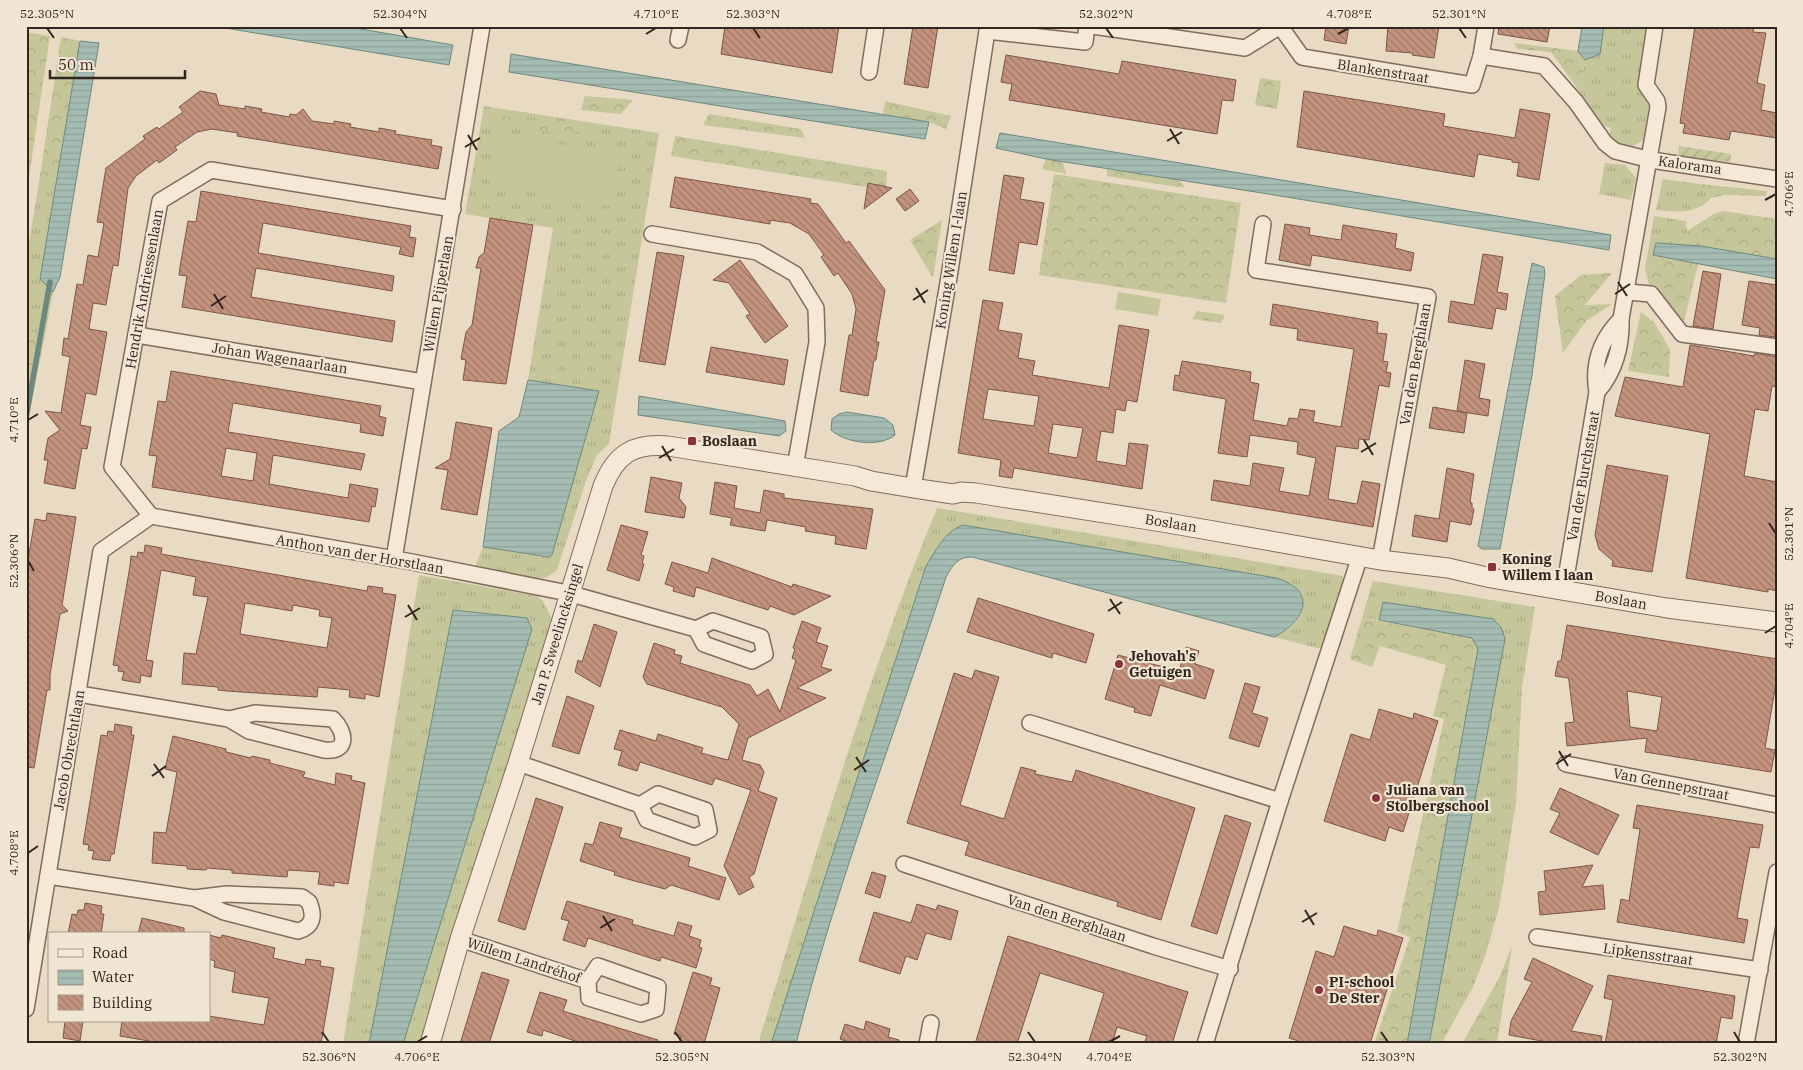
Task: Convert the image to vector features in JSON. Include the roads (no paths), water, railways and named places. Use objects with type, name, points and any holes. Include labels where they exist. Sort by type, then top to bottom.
[{"type":"street","points":[[869,72],[876,26]]},
{"type":"street","points":[[986,28],[1085,42],[1087,26]]},
{"type":"street","name":"Blankenstraat","points":[[1093,26],[1245,48],[1280,26],[1302,58],[1472,85],[1481,56],[1486,26]]},
{"type":"street","name":"Kalorama","points":[[1655,26],[1646,85],[1657,101],[1658,107],[1650,160],[1777,179]]},
{"type":"street","name":"Willem Pijperlaan","points":[[394,559],[482,27]]},
{"type":"street","name":"Koning Willem I-laan","points":[[914,482],[986,28]]},
{"type":"street","points":[[1481,56],[1544,66],[1576,102],[1605,143],[1615,152],[1650,160]]},
{"type":"street","name":"Van der Burchstraat","points":[[1564,590],[1597,392],[1607,381],[1617,356],[1622,334],[1621,319],[1650,160]]},
{"type":"street","name":"Hendrik Andriessenlaan","points":[[151,516],[112,467],[160,202],[211,170],[453,209]]},
{"type":"street","name":"Van den Berghlaan","points":[[1263,224],[1256,270],[1428,297],[1380,560]]},
{"type":"street","points":[[652,234],[757,252],[794,274],[816,308],[817,342],[795,467]]},
{"type":"street","points":[[1627,292],[1651,294],[1682,334],[1777,347]]},
{"type":"street","name":"Johan Wagenaarlaan","points":[[137,335],[423,382]]},
{"type":"street","name":"Jan P. Sweelincksingel","points":[[430,1044],[460,939],[518,764],[568,594],[610,469],[627,452],[653,445],[855,476],[871,472],[914,482]]},
{"type":"street","name":"Boslaan","points":[[914,482],[934,479],[954,486],[961,492],[1162,522],[1360,556],[1380,560],[1407,571],[1447,578],[1490,578],[1722,616],[1777,622]]},
{"type":"street","name":"Anthon van der Horstlaan","points":[[151,516],[394,559],[568,594],[696,629]]},
{"type":"street","name":"Jacob Obrechtlaan","points":[[26,1009],[102,551],[151,516]]},
{"type":"street","points":[[1206,1044],[1280,801],[1360,556]]},
{"type":"street","name":"Boslaan","points":[[1722,616],[1748,627],[1777,632]]},
{"type":"street","points":[[79,694],[229,719],[249,731],[324,750],[335,748],[343,741],[342,729],[333,719],[255,712],[229,719]]},
{"type":"street","points":[[1030,723],[1280,801]]},
{"type":"street","points":[[518,764],[640,805]]},
{"type":"street","name":"Van Gennepstraat","points":[[1566,764],[1777,805]]},
{"type":"street","name":"Van den Berghlaan","points":[[904,864],[1230,969]]},
{"type":"street","points":[[1746,1044],[1777,872]]},
{"type":"street","points":[[48,876],[194,898],[227,894],[302,897],[309,902],[313,918],[309,926],[298,931],[224,912],[194,898]]},
{"type":"street","name":"Lipkensstraat","points":[[1536,937],[1760,970]]},
{"type":"street","name":"Willem Landréhof","points":[[460,939],[588,981]]},
{"type":"street","name":"Willem Landréhof","points":[[598,966],[658,987],[656,1009],[641,1014],[589,998],[588,981],[598,966]]},
{"type":"street","points":[[927,1044],[931,1023]]},
{"type":"water","points":[[213,26],[344,26],[453,45],[449,65]]},
{"type":"water","points":[[1582,26],[1604,26],[1600,54],[1585,60],[1578,51]]},
{"type":"water","points":[[80,41],[99,43],[60,277],[53,292],[40,279]]},
{"type":"water","points":[[511,54],[929,122],[925,139],[509,72]]},
{"type":"water","points":[[1000,133],[1611,235],[1609,250],[1046,159],[996,148]]},
{"type":"water","points":[[1656,243],[1701,246],[1777,259],[1777,279],[1653,255]]},
{"type":"water","points":[[1532,263],[1544,267],[1545,273],[1532,375],[1500,549],[1482,549],[1478,546]]},
{"type":"water","points":[[528,380],[599,391],[552,555],[549,557],[483,547],[499,431],[519,417]]},
{"type":"water","points":[[639,396],[785,421],[786,431],[779,436],[638,415]]},
{"type":"water","points":[[847,412],[884,418],[893,425],[895,435],[880,442],[871,443],[845,438],[831,430],[832,419],[839,414]]},
{"type":"water","points":[[963,525],[1276,578],[1289,583],[1298,590],[1303,606],[1294,623],[1274,637],[972,557],[963,558],[956,562],[946,577],[847,868],[796,1044],[771,1044],[926,566],[946,536]]},
{"type":"water","points":[[1383,602],[1493,619],[1501,627],[1505,639],[1429,1044],[1407,1044],[1478,649],[1472,638],[1379,620]]},
{"type":"water","points":[[453,610],[527,618],[532,629],[403,1044],[369,1044]]},
{"type":"waterway","points":[[26,418],[50,282]]},
{"type":"place","name":"Boslaan","points":[[692,441]]},
{"type":"place","name":"Koning Willem I laan","points":[[1492,567]]},
{"type":"place","name":"Jehovah's Getuigen","points":[[1119,664]]},
{"type":"place","name":"Juliana van Stolbergschool","points":[[1376,798]]},
{"type":"place","name":"PI-school De Ster","points":[[1319,990]]}]
